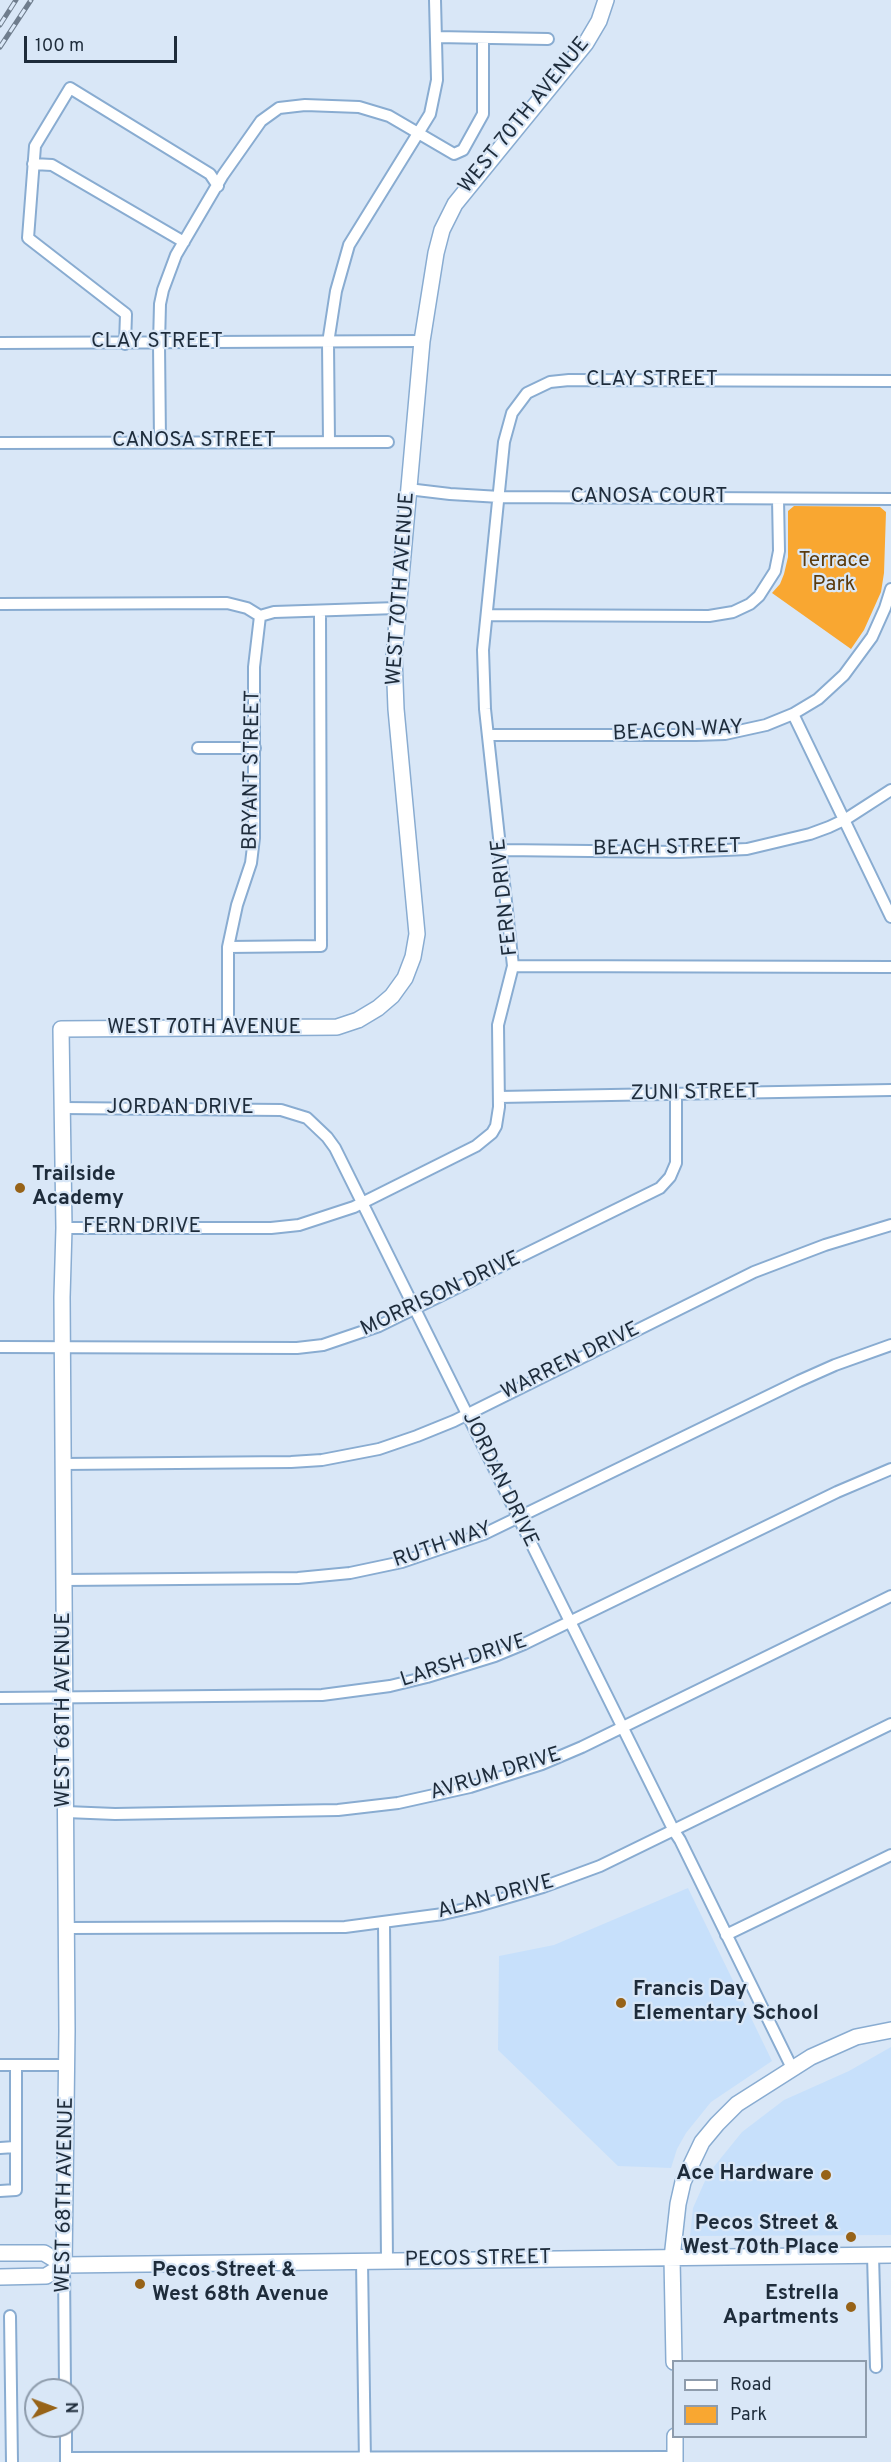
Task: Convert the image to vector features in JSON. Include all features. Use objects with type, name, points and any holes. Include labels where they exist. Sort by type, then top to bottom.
[{"type":"street","points":[[329,442],[328,343],[336,291],[349,245],[430,114],[437,81],[435,0]]},
{"type":"street","name":"WEST 70TH AVENUE","points":[[61,1029],[318,1029],[347,1024],[372,1012],[392,996],[410,969],[417,934],[396,708],[394,656],[422,341],[436,253],[448,216],[464,191],[586,43],[599,21],[606,0]]},
{"type":"street","points":[[436,37],[548,39]]},
{"type":"street","points":[[160,441],[161,297],[176,255],[261,121],[279,108],[305,105],[359,107],[388,116],[454,154],[463,150],[483,114],[483,38]]},
{"type":"street","points":[[125,344],[126,314],[28,238],[35,146],[70,88],[210,174],[218,186]]},
{"type":"street","points":[[33,164],[52,165],[184,242]]},
{"type":"street","name":"CLAY STREET","points":[[1,343],[422,341]]},
{"type":"street","name":"CLAY STREET","points":[[500,497],[504,442],[512,413],[527,393],[550,382],[891,381]]},
{"type":"street","name":"CANOSA STREET","points":[[0,443],[388,442]]},
{"type":"street","name":"CANOSA COURT","points":[[408,489],[500,497],[891,499]]},
{"type":"street","name":"FERN DRIVE","points":[[64,1228],[283,1227],[321,1220],[362,1203],[476,1146],[486,1139],[496,1126],[499,1097],[498,1025],[513,966],[483,670],[500,497]]},
{"type":"street","points":[[487,615],[709,616],[733,612],[750,604],[759,596],[775,571],[779,551],[778,499]]},
{"type":"street","name":"BEACON WAY","points":[[488,735],[725,734],[766,724],[793,714],[827,692],[844,675],[872,637],[888,609],[891,589]]},
{"type":"street","points":[[0,604],[226,603],[247,608],[260,616],[274,612],[398,608]]},
{"type":"street","points":[[228,947],[321,946],[320,610]]},
{"type":"street","name":"BRYANT STREET","points":[[228,1029],[228,947],[237,905],[251,862],[256,809],[254,667],[260,616]]},
{"type":"street","points":[[793,714],[846,819],[891,917]]},
{"type":"street","points":[[198,748],[255,748]]},
{"type":"street","name":"BEACH STREET","points":[[501,850],[736,850],[810,834],[846,819],[891,790]]},
{"type":"street","points":[[513,966],[891,967]]},
{"type":"street","name":"WEST 68TH AVENUE","points":[[61,1029],[67,1928],[65,2378]]},
{"type":"street","name":"ZUNI STREET","points":[[499,1097],[891,1090]]},
{"type":"street","name":"MORRISON DRIVE","points":[[0,1347],[258,1349],[312,1346],[355,1335],[415,1309],[660,1188],[670,1177],[677,1156],[676,1094]]},
{"type":"street","name":"JORDAN DRIVE","points":[[63,1108],[272,1110],[290,1112],[313,1122],[327,1137],[415,1309],[792,2068]]},
{"type":"street","name":"WARREN DRIVE","points":[[63,1464],[291,1462],[322,1460],[399,1443],[467,1414],[754,1272],[825,1245],[891,1225]]},
{"type":"street","name":"RUTH WAY","points":[[64,1580],[298,1578],[350,1573],[429,1555],[484,1534],[799,1381],[891,1346]]},
{"type":"street","name":"LARSH DRIVE","points":[[0,1698],[288,1696],[390,1686],[463,1667],[514,1648],[837,1492],[891,1469]]},
{"type":"street","name":"AVRUM DRIVE","points":[[66,1812],[116,1814],[293,1812],[358,1808],[398,1803],[470,1787],[522,1770],[623,1728],[891,1596]]},
{"type":"street","name":"ALAN DRIVE","points":[[67,1928],[326,1928],[384,1923],[469,1908],[543,1887],[600,1866],[674,1832],[891,1724]]},
{"type":"street","points":[[726,1935],[891,1855]]},
{"type":"street","points":[[384,1923],[387,2261]]},
{"type":"street","points":[[674,2360],[672,2258],[678,2204],[692,2161],[702,2142],[737,2104],[792,2068],[835,2045],[873,2032],[891,2030]]},
{"type":"street","points":[[0,2065],[67,2065]]},
{"type":"street","points":[[0,2190],[16,2190],[16,2065]]},
{"type":"street","points":[[0,2148],[15,2148]]},
{"type":"street","name":"PECOS STREET","points":[[0,2253],[44,2253],[64,2265]]},
{"type":"street","points":[[873,2255],[876,2367]]},
{"type":"street","name":"PECOS STREET","points":[[0,2277],[46,2276],[64,2265],[891,2255]]},
{"type":"street","points":[[362,2261],[365,2459]]},
{"type":"street","points":[[9,2316],[6,2386],[12,2462]]},
{"type":"street","points":[[66,2438],[66,2460],[675,2459],[675,2438]]},
{"type":"street","points":[[0,2449],[12,2448]]},
{"type":"shaded area","name":"Francis Day Elementary School","points":[[688,1888],[772,2061],[711,2102],[686,2133],[677,2149],[671,2168],[618,2166],[498,2050],[499,1956],[554,1945]]},
{"type":"shaded area","points":[[891,2047],[891,2235],[690,2236],[693,2208],[708,2174],[742,2132],[784,2100],[849,2071]]},
{"type":"green space","name":"Terrace Park","points":[[794,506],[880,507],[886,512],[884,573],[881,592],[864,630],[851,649],[772,593],[780,584],[784,574],[788,557],[788,511]]},
{"type":"railway","points":[[0,25],[16,0]]},
{"type":"railway","points":[[0,47],[31,0]]},
{"type":"place","name":"Trailside Academy","points":[[20,1188]]},
{"type":"place","name":"Francis Day Elementary School","points":[[621,2003]]},
{"type":"place","name":"Ace Hardware","points":[[826,2175]]},
{"type":"place","name":"Pecos Street & West 70th Place","points":[[851,2237]]},
{"type":"place","name":"Pecos Street & West 68th Avenue","points":[[140,2284]]},
{"type":"place","name":"Estrella Apartments","points":[[851,2307]]}]
